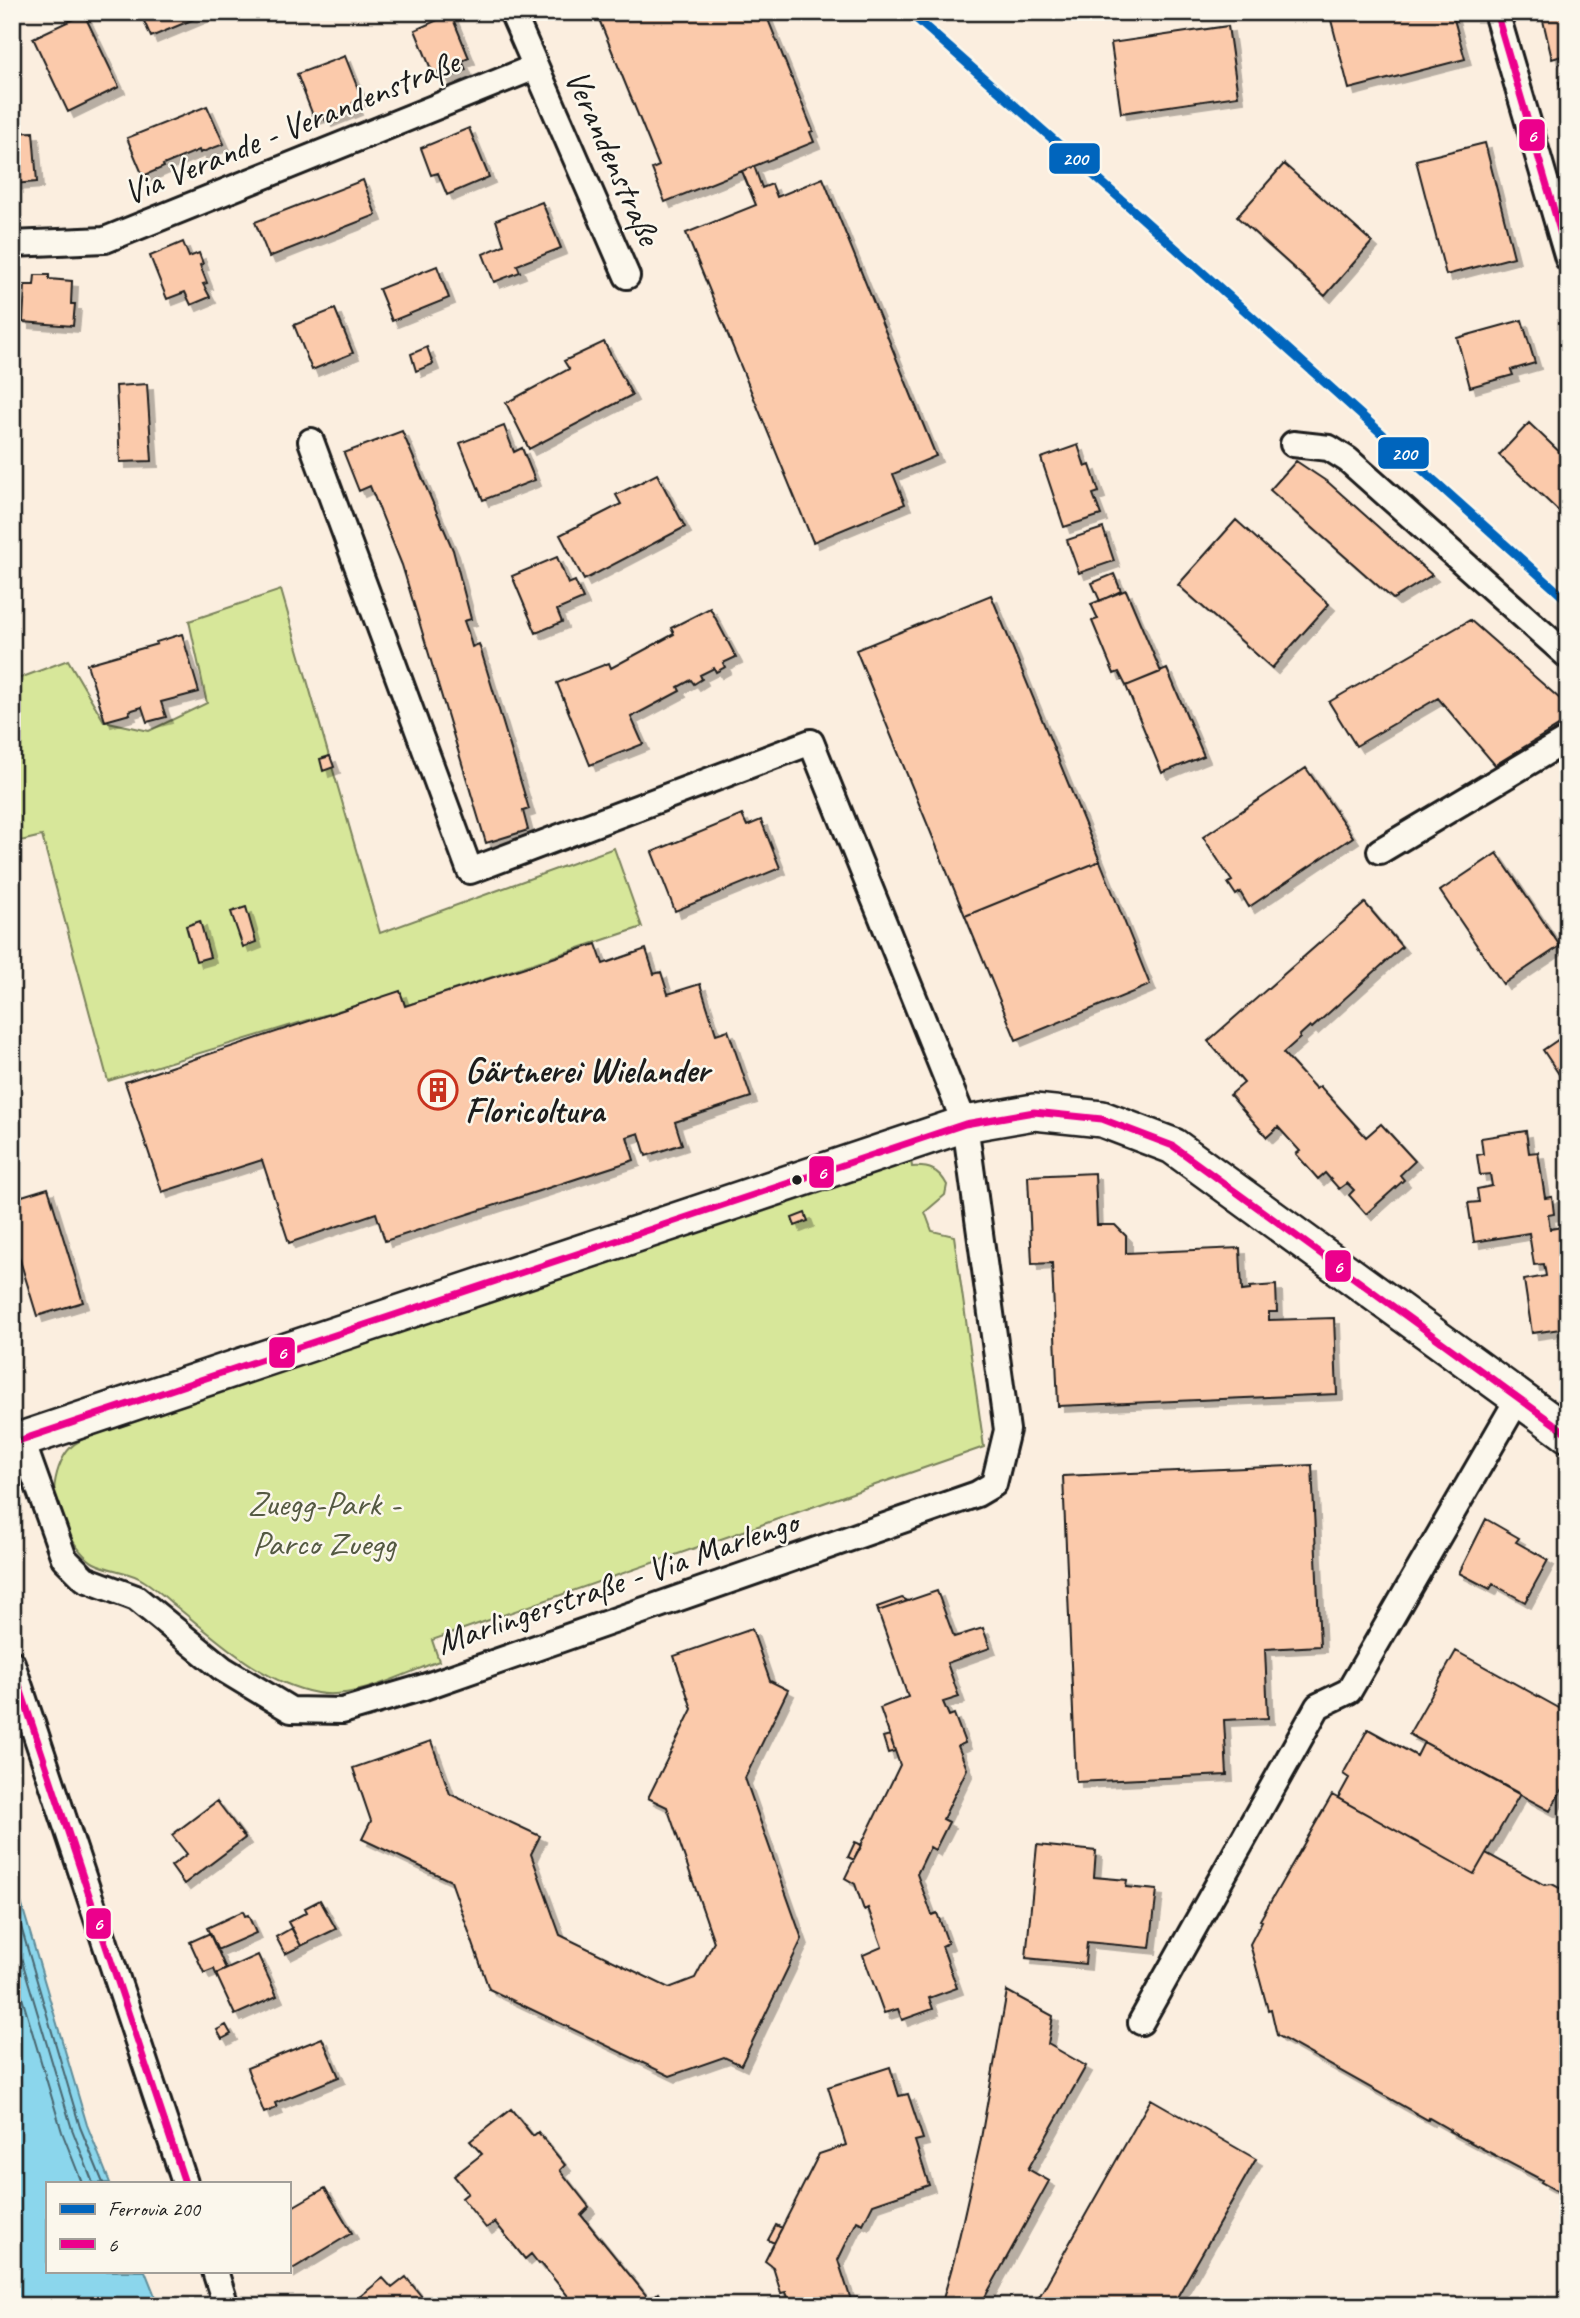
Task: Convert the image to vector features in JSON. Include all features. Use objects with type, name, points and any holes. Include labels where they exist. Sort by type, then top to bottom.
[{"type":"street","points":[[512,12],[535,67]]},
{"type":"street","points":[[1496,12],[1568,258]]},
{"type":"street","name":"Via Verande - Verandenstraße","points":[[12,244],[105,240],[535,67]]},
{"type":"street","name":"Verandenstraße","points":[[535,67],[627,276]]},
{"type":"street","points":[[311,441],[470,871],[811,742],[965,1124]]},
{"type":"street","points":[[1293,444],[1329,448],[1348,460],[1568,656]]},
{"type":"street","points":[[1380,851],[1568,739]]},
{"type":"street","points":[[17,1442],[965,1124],[1034,1112],[1102,1119],[1173,1146],[1568,1434]]},
{"type":"street","name":"Marlingerstraße - Via Marlengo","points":[[17,1442],[64,1558],[85,1579],[136,1598],[223,1669],[291,1710],[342,1711],[424,1686],[977,1494],[995,1484],[1007,1430],[965,1124]]},
{"type":"street","points":[[1142,2022],[1318,1706],[1349,1691],[1519,1397]]},
{"type":"street","points":[[12,1663],[185,2182]]},
{"type":"street","points":[[215,2272],[226,2306]]},
{"type":"green space","points":[[281,590],[380,933],[614,848],[642,927],[405,1006],[400,992],[108,1081],[42,836],[12,843],[12,681],[68,660],[104,721],[149,731],[207,703],[189,621]]},
{"type":"green space","name":"Zuegg-Park - Parco Zuegg","points":[[911,1160],[912,1167],[933,1170],[947,1185],[945,1195],[925,1212],[932,1231],[954,1236],[984,1447],[432,1640],[439,1661],[347,1693],[317,1693],[296,1687],[258,1669],[223,1645],[148,1583],[132,1575],[100,1566],[87,1558],[61,1520],[54,1491],[61,1462],[74,1445],[99,1432]]},
{"type":"water","points":[[12,1872],[87,2125],[110,2182],[46,2182],[46,2272],[145,2272],[159,2306],[12,2306]]},
{"type":"building","points":[[140,12],[211,12],[151,37]]},
{"type":"building","points":[[596,12],[765,12],[813,131],[810,132],[814,142],[665,202],[652,169],[659,166]]},
{"type":"building","points":[[1360,12],[1452,12],[1465,59],[1349,89],[1331,20]]},
{"type":"building","points":[[1541,12],[1568,12],[1568,54],[1552,59]]},
{"type":"building","points":[[84,14],[119,87],[68,112],[33,38]]},
{"type":"building","points":[[451,14],[469,58],[462,61],[466,70],[444,79],[440,70],[433,74],[415,30]]},
{"type":"building","points":[[1228,26],[1238,96],[1121,113],[1111,43]]},
{"type":"building","points":[[345,56],[362,99],[353,103],[356,109],[326,121],[323,115],[314,118],[297,74]]},
{"type":"building","points":[[1568,80],[1568,113],[1559,82]]},
{"type":"building","points":[[207,106],[224,144],[200,153],[199,150],[143,176],[127,138]]},
{"type":"building","points":[[469,128],[489,177],[447,195],[438,173],[431,175],[421,148]]},
{"type":"building","points":[[33,132],[37,182],[12,184],[12,133]]},
{"type":"building","points":[[1485,143],[1514,257],[1446,275],[1416,160]]},
{"type":"building","points":[[1284,164],[1372,242],[1325,296],[1237,217]]},
{"type":"building","points":[[754,166],[762,188],[772,184],[777,197],[823,178],[936,456],[893,474],[905,504],[813,542],[686,233],[756,205],[742,171]]},
{"type":"building","points":[[363,180],[376,215],[269,257],[255,222]]},
{"type":"building","points":[[542,202],[561,248],[517,265],[520,272],[494,282],[483,254],[504,245],[496,220]]},
{"type":"building","points":[[183,242],[189,257],[199,253],[203,264],[200,265],[207,283],[203,284],[210,297],[191,305],[185,292],[167,299],[150,256]]},
{"type":"building","points":[[437,266],[449,298],[392,321],[379,289]]},
{"type":"building","points":[[35,275],[49,275],[49,279],[72,281],[71,304],[75,304],[73,326],[23,322],[25,285],[34,285]]},
{"type":"building","points":[[335,309],[353,353],[312,370],[294,325]]},
{"type":"building","points":[[1522,320],[1535,363],[1511,370],[1513,375],[1470,387],[1457,338]]},
{"type":"building","points":[[604,342],[632,395],[529,449],[506,403],[569,369],[564,361]]},
{"type":"building","points":[[427,347],[433,364],[416,371],[411,354]]},
{"type":"building","points":[[147,384],[152,461],[120,462],[116,386]]},
{"type":"building","points":[[1529,423],[1568,460],[1567,519],[1499,455]]},
{"type":"building","points":[[504,426],[514,452],[522,448],[535,480],[483,500],[460,443]]},
{"type":"building","points":[[402,431],[453,550],[471,619],[464,621],[472,647],[479,644],[529,809],[523,811],[528,830],[486,843],[402,565],[370,486],[359,491],[344,453]]},
{"type":"building","points":[[1078,445],[1085,467],[1090,465],[1099,492],[1093,494],[1101,515],[1064,527],[1041,458]]},
{"type":"building","points":[[1296,461],[1329,483],[1432,575],[1393,599],[1270,490]]},
{"type":"building","points":[[657,474],[685,527],[584,580],[560,535],[621,504],[616,495]]},
{"type":"building","points":[[1236,520],[1329,604],[1272,668],[1178,585]]},
{"type":"building","points":[[1103,528],[1114,561],[1079,573],[1067,540]]},
{"type":"building","points":[[557,557],[568,584],[575,581],[583,599],[557,610],[562,622],[536,633],[512,576]]},
{"type":"building","points":[[1114,574],[1121,591],[1100,601],[1092,583]]},
{"type":"building","points":[[1126,590],[1161,672],[1126,686],[1119,672],[1114,674],[1092,621],[1098,619],[1091,604]]},
{"type":"building","points":[[991,595],[1100,861],[965,916],[856,650]]},
{"type":"building","points":[[710,608],[736,657],[723,663],[725,667],[716,672],[714,668],[700,675],[702,679],[694,684],[691,680],[678,687],[680,691],[631,717],[643,744],[590,765],[557,683],[609,663],[611,668],[674,634],[671,628]]},
{"type":"building","points":[[1470,620],[1568,706],[1568,720],[1495,765],[1438,698],[1356,746],[1329,702]]},
{"type":"building","points":[[182,634],[199,692],[161,702],[166,717],[147,722],[142,707],[129,711],[130,714],[105,721],[87,664]]},
{"type":"building","points":[[1167,669],[1204,756],[1162,773],[1126,686]]},
{"type":"building","points":[[330,756],[334,767],[323,771],[320,759]]},
{"type":"building","points":[[1306,768],[1353,837],[1249,907],[1240,892],[1236,895],[1228,883],[1232,881],[1203,837]]},
{"type":"building","points":[[742,815],[747,826],[761,820],[780,868],[675,911],[652,852]]},
{"type":"building","points":[[1497,853],[1560,946],[1503,984],[1440,891]]},
{"type":"building","points":[[1100,861],[1150,985],[1016,1040],[965,916]]},
{"type":"building","points":[[1365,903],[1402,947],[1312,1028],[1310,1026],[1283,1053],[1316,1089],[1320,1086],[1366,1137],[1381,1124],[1415,1161],[1400,1175],[1404,1180],[1366,1214],[1349,1195],[1354,1190],[1347,1183],[1339,1189],[1325,1173],[1318,1179],[1296,1154],[1300,1151],[1278,1127],[1267,1137],[1230,1095],[1244,1083],[1208,1041]]},
{"type":"building","points":[[246,907],[256,942],[243,947],[231,912]]},
{"type":"building","points":[[200,921],[210,957],[196,961],[186,926]]},
{"type":"building","name":"Gärtnerei Wielander Floricoltura","points":[[596,944],[603,964],[646,949],[654,974],[661,972],[668,994],[700,984],[716,1034],[728,1030],[751,1097],[675,1122],[682,1144],[646,1156],[639,1133],[627,1137],[634,1160],[385,1241],[376,1213],[289,1243],[262,1160],[162,1192],[125,1082],[400,991],[405,1006]]},
{"type":"building","points":[[1568,1033],[1568,1088],[1543,1050]]},
{"type":"building","points":[[1526,1131],[1529,1153],[1538,1152],[1545,1198],[1552,1197],[1554,1214],[1548,1215],[1550,1229],[1568,1226],[1568,1328],[1532,1333],[1524,1280],[1546,1276],[1544,1264],[1534,1265],[1529,1233],[1474,1242],[1468,1203],[1479,1202],[1477,1189],[1492,1186],[1490,1174],[1480,1175],[1477,1155],[1483,1154],[1481,1138]]},
{"type":"building","points":[[1095,1173],[1097,1225],[1115,1225],[1126,1236],[1126,1253],[1240,1248],[1242,1291],[1250,1290],[1250,1287],[1276,1285],[1277,1312],[1269,1312],[1269,1320],[1334,1318],[1337,1394],[1058,1406],[1052,1263],[1032,1264],[1028,1176]]},
{"type":"building","points":[[48,1188],[83,1302],[37,1316],[12,1234],[12,1199]]},
{"type":"building","points":[[805,1213],[808,1221],[795,1226],[792,1218]]},
{"type":"building","points":[[1312,1465],[1320,1646],[1265,1649],[1268,1718],[1224,1720],[1227,1775],[1076,1782],[1063,1476]]},
{"type":"building","points":[[1486,1519],[1519,1538],[1516,1542],[1548,1560],[1525,1602],[1493,1584],[1490,1589],[1459,1573]]},
{"type":"building","points":[[937,1591],[954,1637],[983,1628],[990,1648],[947,1663],[959,1697],[943,1702],[949,1716],[954,1714],[965,1743],[958,1746],[967,1769],[943,1819],[949,1822],[935,1850],[930,1847],[917,1874],[932,1915],[937,1913],[948,1943],[942,1946],[957,1988],[929,1998],[933,2009],[902,2020],[898,2009],[884,2013],[863,1955],[882,1947],[868,1908],[864,1910],[855,1884],[845,1878],[900,1765],[880,1708],[908,1697],[878,1611]]},
{"type":"building","points":[[902,1598],[908,1601],[878,1611],[877,1607]]},
{"type":"building","points":[[752,1629],[770,1681],[788,1690],[745,1778],[802,1939],[741,2065],[724,2057],[670,2076],[489,1989],[451,1881],[362,1839],[371,1821],[353,1768],[431,1741],[450,1794],[540,1836],[531,1854],[560,1935],[669,1988],[695,1978],[714,1942],[667,1807],[648,1798],[692,1709],[674,1656]]},
{"type":"building","points":[[1456,1651],[1568,1713],[1568,1778],[1550,1811],[1409,1734]]},
{"type":"building","points":[[1368,1729],[1417,1756],[1424,1742],[1520,1794],[1474,1874],[1338,1798],[1349,1778],[1343,1774]]},
{"type":"building","points":[[890,1735],[895,1751],[888,1753],[883,1737]]},
{"type":"building","points":[[1332,1795],[1474,1874],[1486,1853],[1544,1885],[1552,1884],[1568,1890],[1568,2197],[1541,2182],[1542,2180],[1277,2035],[1250,1944],[1262,1921],[1260,1920]]},
{"type":"building","points":[[217,1801],[245,1838],[184,1884],[171,1866],[187,1854],[172,1835]]},
{"type":"building","points":[[855,1842],[862,1845],[854,1860],[848,1857]]},
{"type":"building","points":[[1037,1845],[1096,1851],[1094,1877],[1127,1880],[1126,1887],[1157,1890],[1150,1948],[1087,1942],[1085,1964],[1026,1958]]},
{"type":"building","points":[[320,1900],[336,1929],[301,1946],[288,1922],[307,1912],[305,1908]]},
{"type":"building","points":[[243,1911],[245,1916],[248,1915],[256,1933],[217,1950],[207,1928]]},
{"type":"building","points":[[292,1928],[301,1946],[285,1954],[276,1937]]},
{"type":"building","points":[[210,1933],[226,1969],[216,1974],[214,1969],[204,1973],[190,1942]]},
{"type":"building","points":[[258,1955],[277,1996],[235,2015],[216,1974]]},
{"type":"building","points":[[1007,1991],[1053,2016],[1048,2044],[1086,2066],[1028,2169],[1049,2181],[980,2306],[941,2306],[980,2144]]},
{"type":"building","points":[[226,2025],[231,2034],[222,2039],[217,2030]]},
{"type":"building","points":[[322,2038],[339,2077],[275,2103],[277,2108],[264,2113],[247,2068]]},
{"type":"building","points":[[890,2067],[899,2096],[908,2094],[923,2139],[915,2141],[929,2185],[873,2204],[863,2224],[857,2221],[838,2260],[851,2300],[857,2298],[859,2306],[791,2306],[786,2292],[781,2293],[773,2267],[765,2261],[819,2154],[846,2145],[828,2087]]},
{"type":"building","points":[[1151,2099],[1256,2159],[1172,2306],[1034,2306]]},
{"type":"building","points":[[511,2109],[533,2136],[538,2132],[565,2165],[560,2170],[589,2207],[581,2215],[650,2300],[642,2306],[576,2306],[541,2263],[531,2254],[525,2259],[495,2222],[486,2228],[462,2198],[468,2193],[454,2176],[482,2154],[470,2141]]},
{"type":"building","points":[[325,2188],[352,2233],[290,2270],[290,2208]]},
{"type":"building","points":[[776,2225],[782,2228],[774,2243],[768,2240]]},
{"type":"building","points":[[406,2277],[429,2306],[348,2306],[383,2278],[392,2288]]},
{"type":"building","points":[[658,2293],[668,2306],[642,2306],[650,2300]]},
{"type":"rail line","name":"200","points":[[909,12],[1568,601]]},
{"type":"transit line","name":"6","points":[[1496,12],[1568,258]]},
{"type":"transit line","name":"6","points":[[12,1443],[965,1124],[1034,1112],[1102,1119],[1173,1146],[1568,1434]]},
{"type":"transit line","name":"6","points":[[12,1664],[185,2182]]},
{"type":"place","name":"Gärtnerei Wielander Floricoltura","points":[[438,1090]]}]
